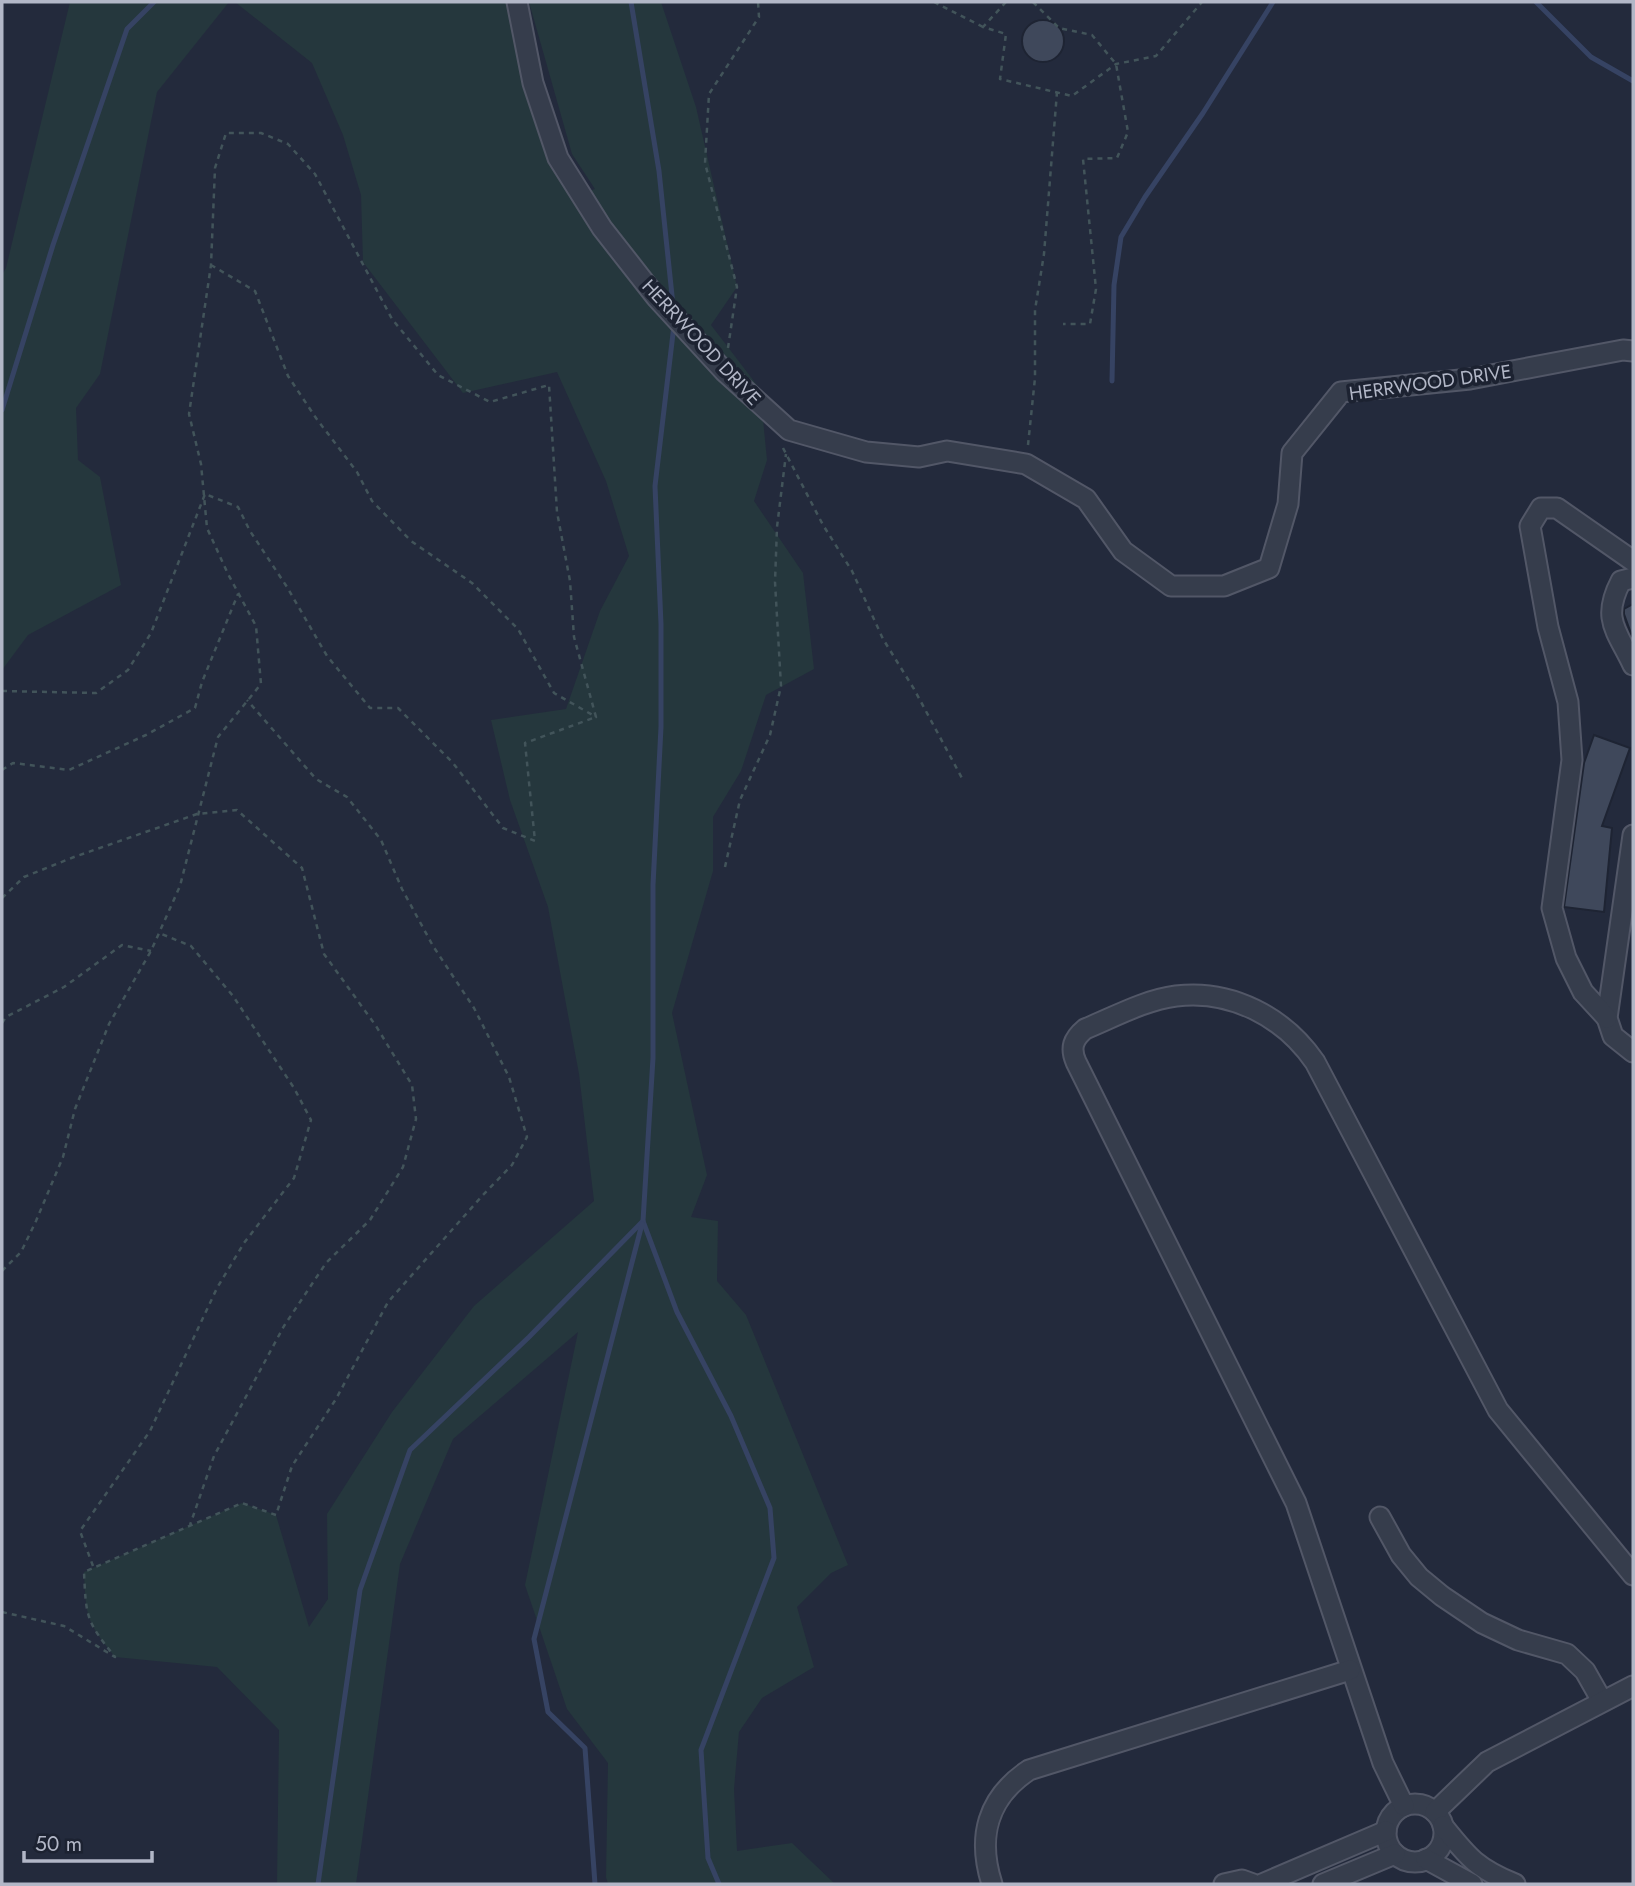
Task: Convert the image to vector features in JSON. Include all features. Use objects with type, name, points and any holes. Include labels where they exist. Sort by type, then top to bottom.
[{"type":"street","name":"HERRWOOD DRIVE","points":[[517,2],[533,83],[558,158],[602,228],[656,297],[724,372],[789,430],[866,452],[919,457],[947,451],[1026,464],[1086,499],[1123,551],[1171,586],[1224,586],[1269,568],[1288,504],[1292,453],[1341,393],[1470,379],[1623,349],[1633,351]]},
{"type":"street","points":[[1633,561],[1557,508],[1541,509],[1530,526],[1548,627],[1568,702],[1572,760],[1552,908],[1566,958],[1583,992],[1607,1018],[1613,1037],[1633,1052]]},
{"type":"street","points":[[1633,578],[1621,581],[1610,616],[1633,665]]},
{"type":"street","points":[[1607,1018],[1633,835]]},
{"type":"street","points":[[1404,1806],[1383,1763],[1296,1503],[1073,1054],[1077,1036],[1085,1029],[1157,1000],[1194,995],[1232,1001],[1269,1017],[1287,1029],[1305,1047],[1330,1089],[1498,1410],[1633,1576]]},
{"type":"street","points":[[1380,1517],[1401,1555],[1419,1577],[1482,1623],[1518,1640],[1567,1654],[1585,1671],[1602,1701]]},
{"type":"street","points":[[992,1884],[986,1865],[984,1843],[987,1823],[1000,1798],[1015,1780],[1029,1770],[1350,1670]]},
{"type":"street","points":[[1439,1819],[1487,1762],[1633,1686]]},
{"type":"street","points":[[1439,1819],[1444,1834],[1439,1850],[1426,1859],[1409,1861],[1395,1853],[1387,1839],[1386,1831],[1392,1816],[1404,1806],[1421,1804],[1439,1819],[1471,1861],[1495,1876],[1515,1884]]},
{"type":"street","points":[[1262,1884],[1386,1831]]},
{"type":"street","points":[[1323,1884],[1395,1853]]},
{"type":"street","points":[[1426,1859],[1472,1884]]},
{"type":"street","points":[[1224,1884],[1242,1880],[1253,1884]]},
{"type":"path","points":[[724,372],[737,287],[705,163],[709,94],[759,17],[758,2]]},
{"type":"path","points":[[934,2],[983,27],[1006,34],[1000,79],[1072,96],[1116,64],[1156,56],[1202,2]]},
{"type":"path","points":[[983,27],[1006,2]]},
{"type":"path","points":[[1033,2],[1059,28],[1092,35],[1116,64],[1128,132],[1117,158],[1083,159],[1096,289],[1090,324],[1063,324]]},
{"type":"path","points":[[1026,464],[1035,378],[1035,310],[1044,254],[1057,92]]},
{"type":"path","points":[[2,1271],[21,1252],[36,1221],[63,1157],[75,1109],[109,1024],[151,951],[180,886],[218,737],[261,684],[257,626],[207,528],[201,464],[189,414],[211,265],[215,168],[226,133],[261,133],[288,144],[315,174],[392,319],[438,375],[490,402],[549,385],[557,512],[570,581],[575,637],[596,717]]},
{"type":"path","points":[[211,265],[255,291],[288,376],[357,471],[372,501],[411,541],[472,583],[517,629],[554,693],[596,717]]},
{"type":"path","points":[[725,867],[740,800],[770,736],[781,686],[775,582],[777,527],[786,454],[823,525],[852,571],[883,639],[914,689],[963,780]]},
{"type":"path","points":[[2,691],[96,693],[128,670],[151,633],[205,494]]},
{"type":"path","points":[[205,494],[238,507],[327,656],[370,708],[398,708],[453,763],[503,828],[535,841],[525,743],[596,717]]},
{"type":"path","points":[[2,770],[13,763],[69,770],[146,735],[195,708],[202,682],[238,593]]},
{"type":"path","points":[[2,1612],[64,1626],[115,1657],[91,1627],[85,1605],[84,1572],[242,1503],[276,1515],[292,1466],[336,1399],[388,1302],[512,1166],[527,1137],[509,1077],[474,1008],[414,912],[381,840],[347,797],[316,779],[247,701]]},
{"type":"path","points":[[2,898],[24,877],[117,840],[197,814],[237,810],[302,868],[324,954],[376,1026],[412,1085],[416,1119],[403,1167],[370,1220],[327,1263],[284,1326],[214,1456],[190,1525]]},
{"type":"path","points":[[94,1567],[79,1531],[150,1431],[217,1288],[244,1243],[294,1178],[312,1120],[233,996],[191,946],[159,933]]},
{"type":"path","points":[[2,1023],[6,1017],[65,987],[122,945],[151,951]]},
{"type":"shaded area","points":[[70,2],[229,2],[157,92],[100,374],[76,408],[78,460],[100,477],[121,585],[28,635],[2,670],[2,275],[6,268]]},
{"type":"shaded area","points":[[235,2],[518,2],[558,158],[571,197],[595,189],[572,154],[529,2],[661,2],[696,107],[737,287],[711,325],[760,389],[767,460],[754,501],[803,573],[814,669],[766,695],[741,771],[713,817],[713,871],[672,1013],[707,1175],[691,1217],[718,1221],[717,1281],[746,1315],[848,1565],[831,1573],[797,1607],[814,1667],[762,1698],[739,1732],[734,1789],[737,1851],[792,1843],[835,1884],[608,1884],[608,1763],[567,1709],[525,1585],[578,1332],[453,1439],[400,1564],[356,1884],[277,1884],[279,1730],[217,1667],[115,1657],[89,1618],[84,1572],[242,1503],[276,1515],[309,1627],[328,1599],[327,1514],[392,1412],[474,1306],[594,1201],[579,1074],[548,907],[510,800],[491,720],[566,709],[600,611],[629,556],[606,481],[557,372],[463,393],[363,262],[361,195],[343,135],[312,63]]},
{"type":"building","points":[[1043,20],[1058,26],[1064,41],[1058,56],[1043,62],[1028,56],[1022,41],[1028,26]]},
{"type":"building","points":[[1633,604],[1633,639],[1624,609]]},
{"type":"building","points":[[1594,735],[1630,748],[1602,826],[1612,828],[1604,912],[1564,907],[1584,763]]},
{"type":"waterway","points":[[2,410],[53,245],[127,29],[154,2]]},
{"type":"waterway","points":[[631,2],[659,171],[673,305]]},
{"type":"waterway","points":[[1112,381],[1114,285],[1121,237],[1273,2]]},
{"type":"waterway","points":[[1536,2],[1591,57],[1633,81]]},
{"type":"waterway","points":[[318,1884],[360,1590],[410,1450],[529,1337],[643,1221],[653,1058],[653,885],[661,727],[661,624],[655,486],[674,325]]},
{"type":"waterway","points":[[643,1221],[677,1312],[731,1416],[770,1508],[774,1558],[701,1750],[708,1858],[719,1884]]},
{"type":"waterway","points":[[595,1884],[585,1748],[548,1712],[534,1639],[642,1224]]}]
